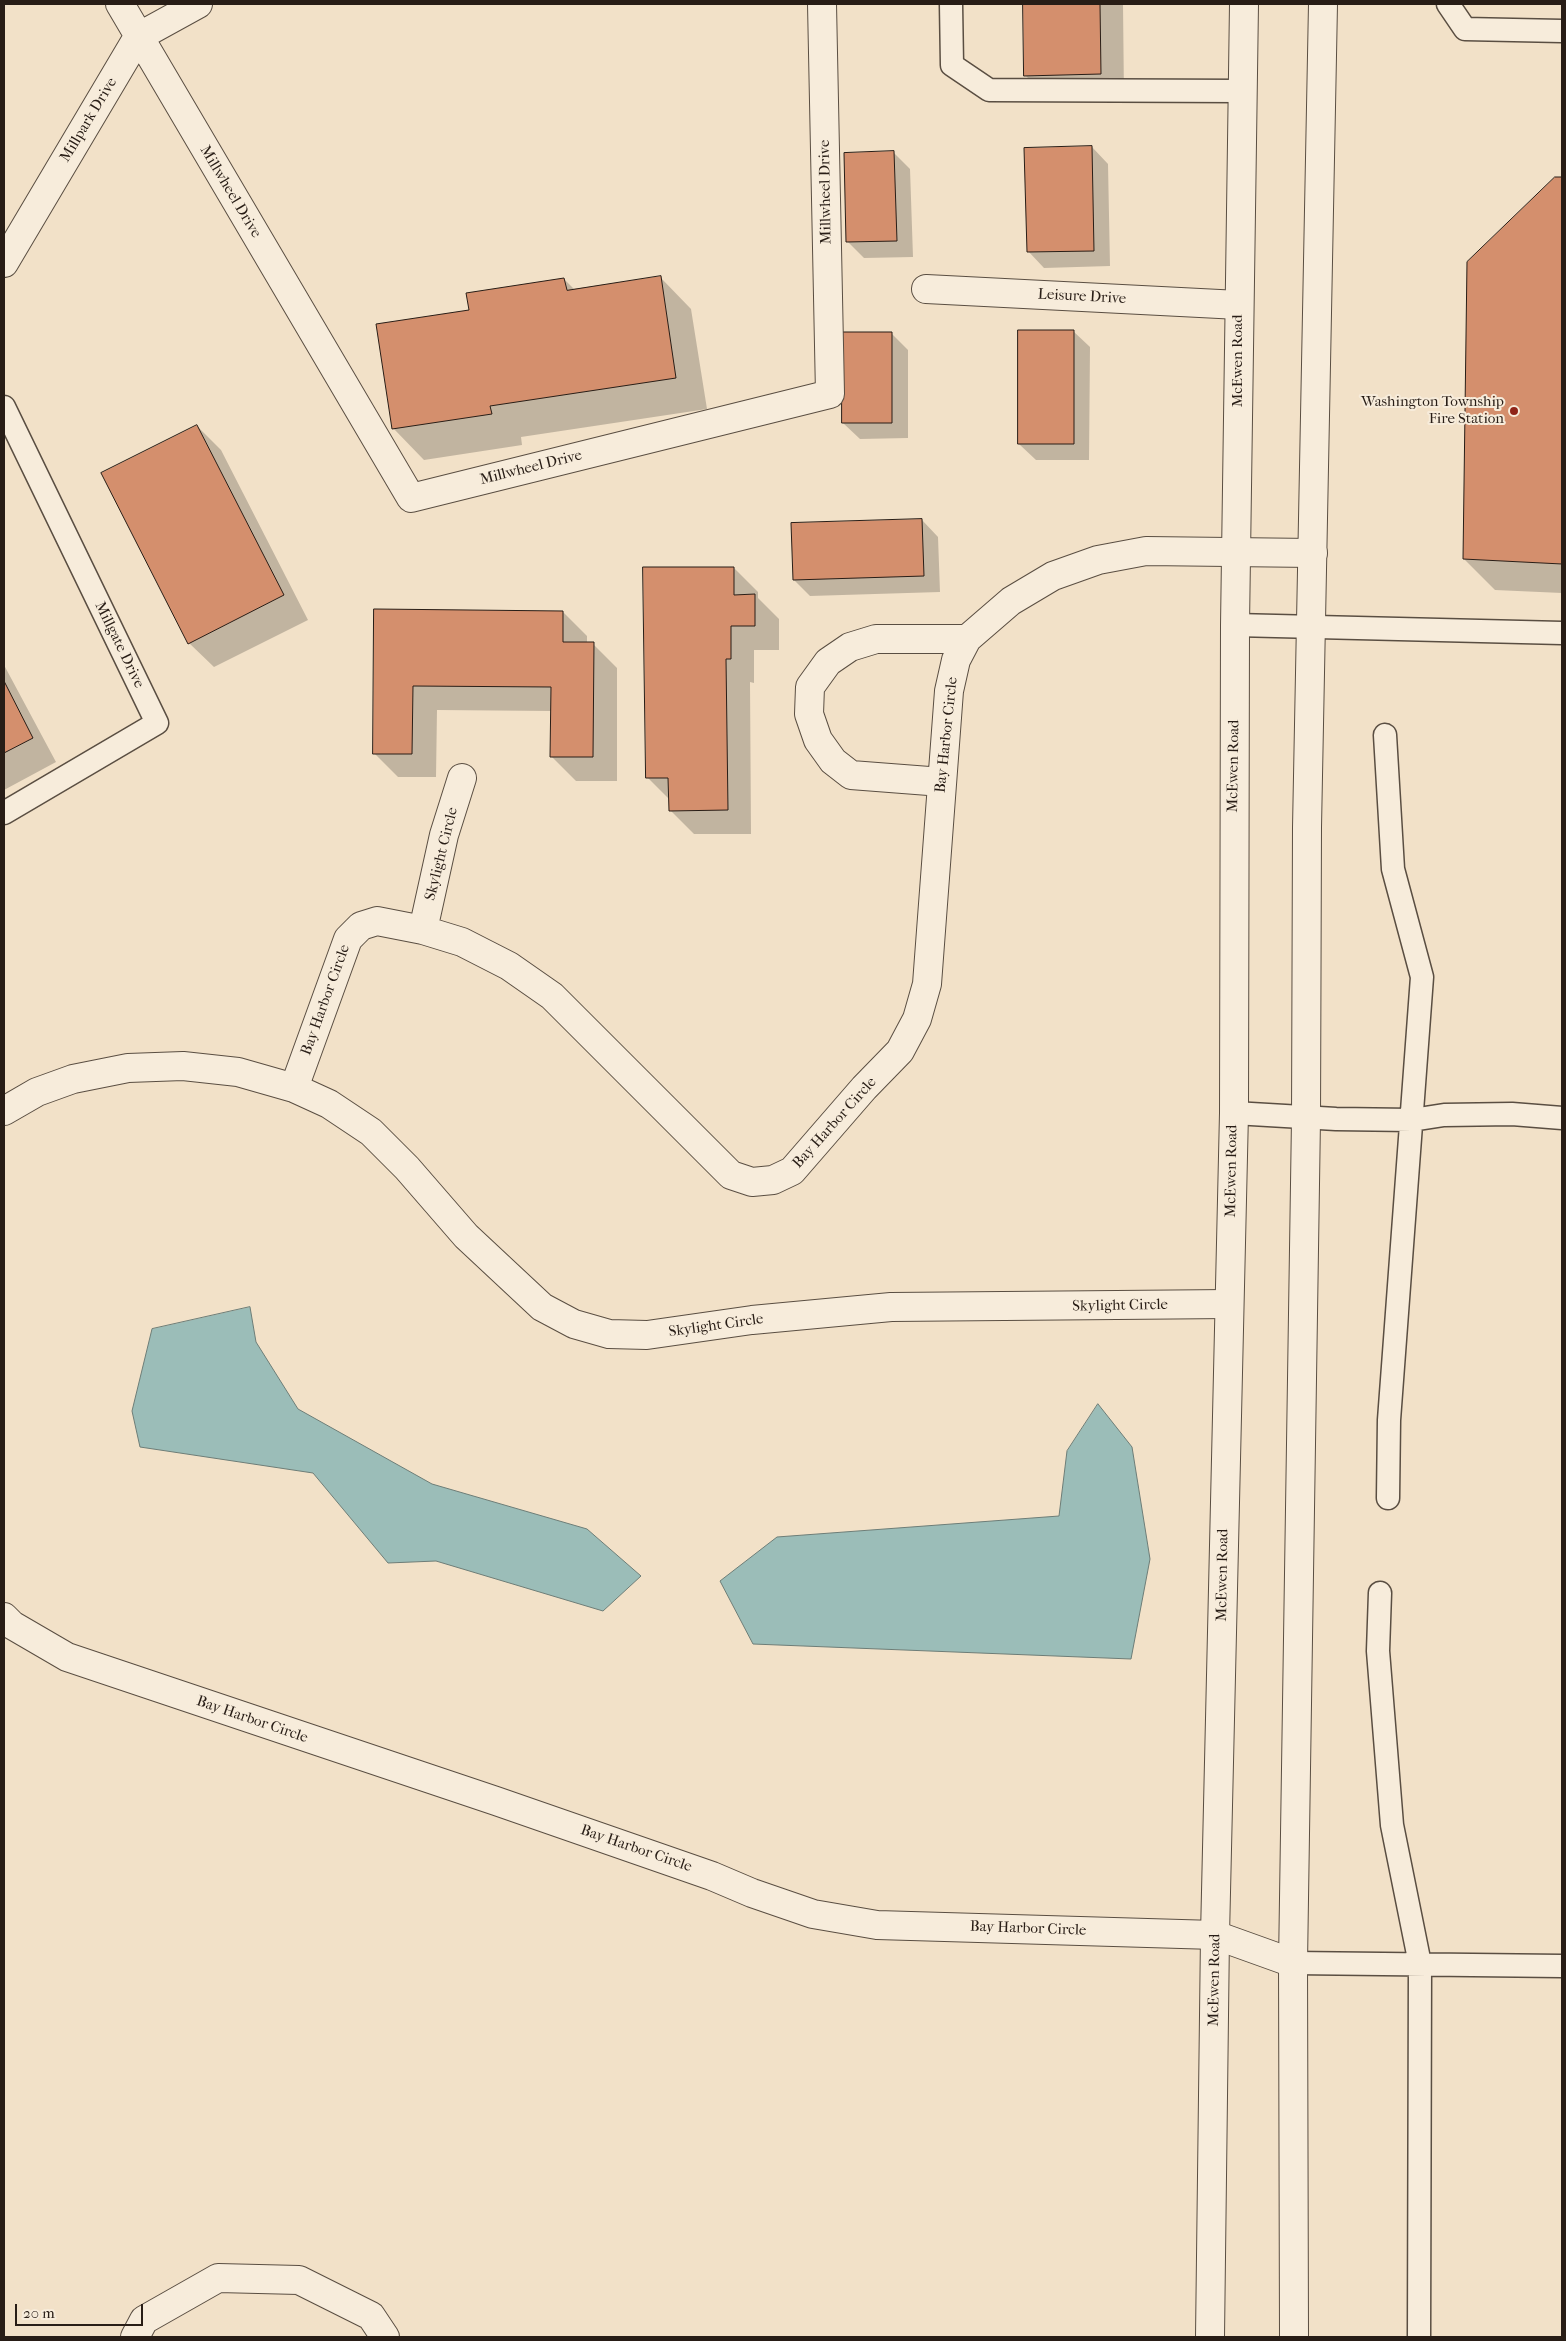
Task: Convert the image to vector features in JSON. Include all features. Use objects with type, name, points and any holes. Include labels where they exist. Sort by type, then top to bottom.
[{"type":"street","name":"Millwheel Drive","points":[[120,4],[411,498],[830,394],[822,4]]},
{"type":"street","points":[[138,37],[198,4]]},
{"type":"street","name":"McEwen Road","points":[[1210,2337],[1215,1935],[1234,1113],[1235,625],[1244,4]]},
{"type":"street","points":[[1294,2337],[1293,1962],[1306,1119],[1307,827],[1323,4]]},
{"type":"street","name":"Millpark Drive","points":[[4,262],[138,37]]},
{"type":"street","name":"Leisure Drive","points":[[926,289],[1239,305]]},
{"type":"street","name":"Bay Harbor Circle","points":[[294,1088],[348,939],[361,926],[377,921],[423,930],[462,942],[509,966],[552,996],[731,1175],[752,1182],[773,1180],[792,1171],[864,1088],[876,1078],[900,1051],[917,1019],[927,984],[948,691],[956,660],[967,639],[1011,601],[1053,576],[1098,560],[1146,551],[1313,554]]},
{"type":"street","points":[[942,782],[851,775],[833,761],[818,740],[809,714],[810,687],[828,662],[850,647],[876,639],[967,639]]},
{"type":"street","name":"Skylight Circle","points":[[423,930],[444,834],[462,778]]},
{"type":"street","points":[[4,1111],[37,1092],[73,1079],[128,1068],[183,1066],[238,1072],[294,1088]]},
{"type":"street","name":"Skylight Circle","points":[[294,1088],[329,1104],[371,1132],[407,1168],[466,1236],[542,1307],[574,1324],[609,1334],[647,1336],[752,1320],[891,1307],[1229,1304]]},
{"type":"street","name":"Bay Harbor Circle","points":[[4,1617],[12,1625],[67,1657],[264,1725],[496,1801],[712,1876],[752,1893],[814,1914],[877,1925],[1215,1935],[1293,1962]]},
{"type":"street","points":[[135,2337],[144,2320],[218,2278],[299,2280],[371,2316],[385,2337]]},
{"type":"lane","points":[[950,4],[952,65],[989,90],[1242,90]]},
{"type":"lane","points":[[1448,4],[1465,29],[1562,31]]},
{"type":"lane","name":"Millgate Drive","points":[[4,407],[157,723],[4,813]]},
{"type":"lane","points":[[1235,625],[1562,633]]},
{"type":"lane","points":[[1386,735],[1392,870],[1422,977],[1389,1420],[1388,1498]]},
{"type":"lane","points":[[1234,1113],[1306,1119],[1412,1120],[1444,1115],[1512,1114],[1562,1118]]},
{"type":"lane","points":[[1380,1593],[1378,1651],[1392,1825],[1420,1964],[1419,2337]]},
{"type":"lane","points":[[1293,1962],[1562,1966]]},
{"type":"water","points":[[250,1307],[256,1342],[298,1409],[432,1484],[587,1529],[641,1576],[603,1611],[436,1561],[388,1563],[313,1473],[140,1447],[132,1411],[152,1329]]},
{"type":"water","points":[[1098,1404],[1132,1447],[1150,1559],[1131,1659],[753,1644],[720,1581],[777,1537],[1059,1516],[1067,1451]]},
{"type":"building","points":[[1023,4],[1100,4],[1101,74],[1024,76]]},
{"type":"building","points":[[1092,146],[1094,251],[1027,252],[1024,148]]},
{"type":"building","points":[[894,151],[897,241],[846,242],[844,153]]},
{"type":"building","name":"Washington Township Fire Station","points":[[1555,177],[1562,177],[1562,564],[1463,559],[1467,262]]},
{"type":"building","points":[[661,276],[676,378],[490,406],[492,414],[392,429],[376,324],[469,310],[466,293],[564,278],[567,290]]},
{"type":"building","points":[[1018,330],[1074,330],[1074,444],[1018,444]]},
{"type":"building","points":[[842,332],[892,332],[892,423],[842,423]]},
{"type":"building","points":[[197,425],[284,595],[188,644],[101,473]]},
{"type":"building","points":[[922,519],[924,576],[793,580],[791,523]]},
{"type":"building","points":[[643,567],[734,567],[734,595],[755,594],[755,626],[731,626],[731,659],[726,659],[728,810],[669,811],[668,778],[646,778]]},
{"type":"building","points":[[374,609],[563,611],[563,642],[594,642],[593,757],[550,757],[551,687],[413,686],[412,754],[373,754]]},
{"type":"building","points":[[4,681],[33,738],[4,753]]},
{"type":"place","name":"Washington Township Fire Station","points":[[1514,411]]}]
